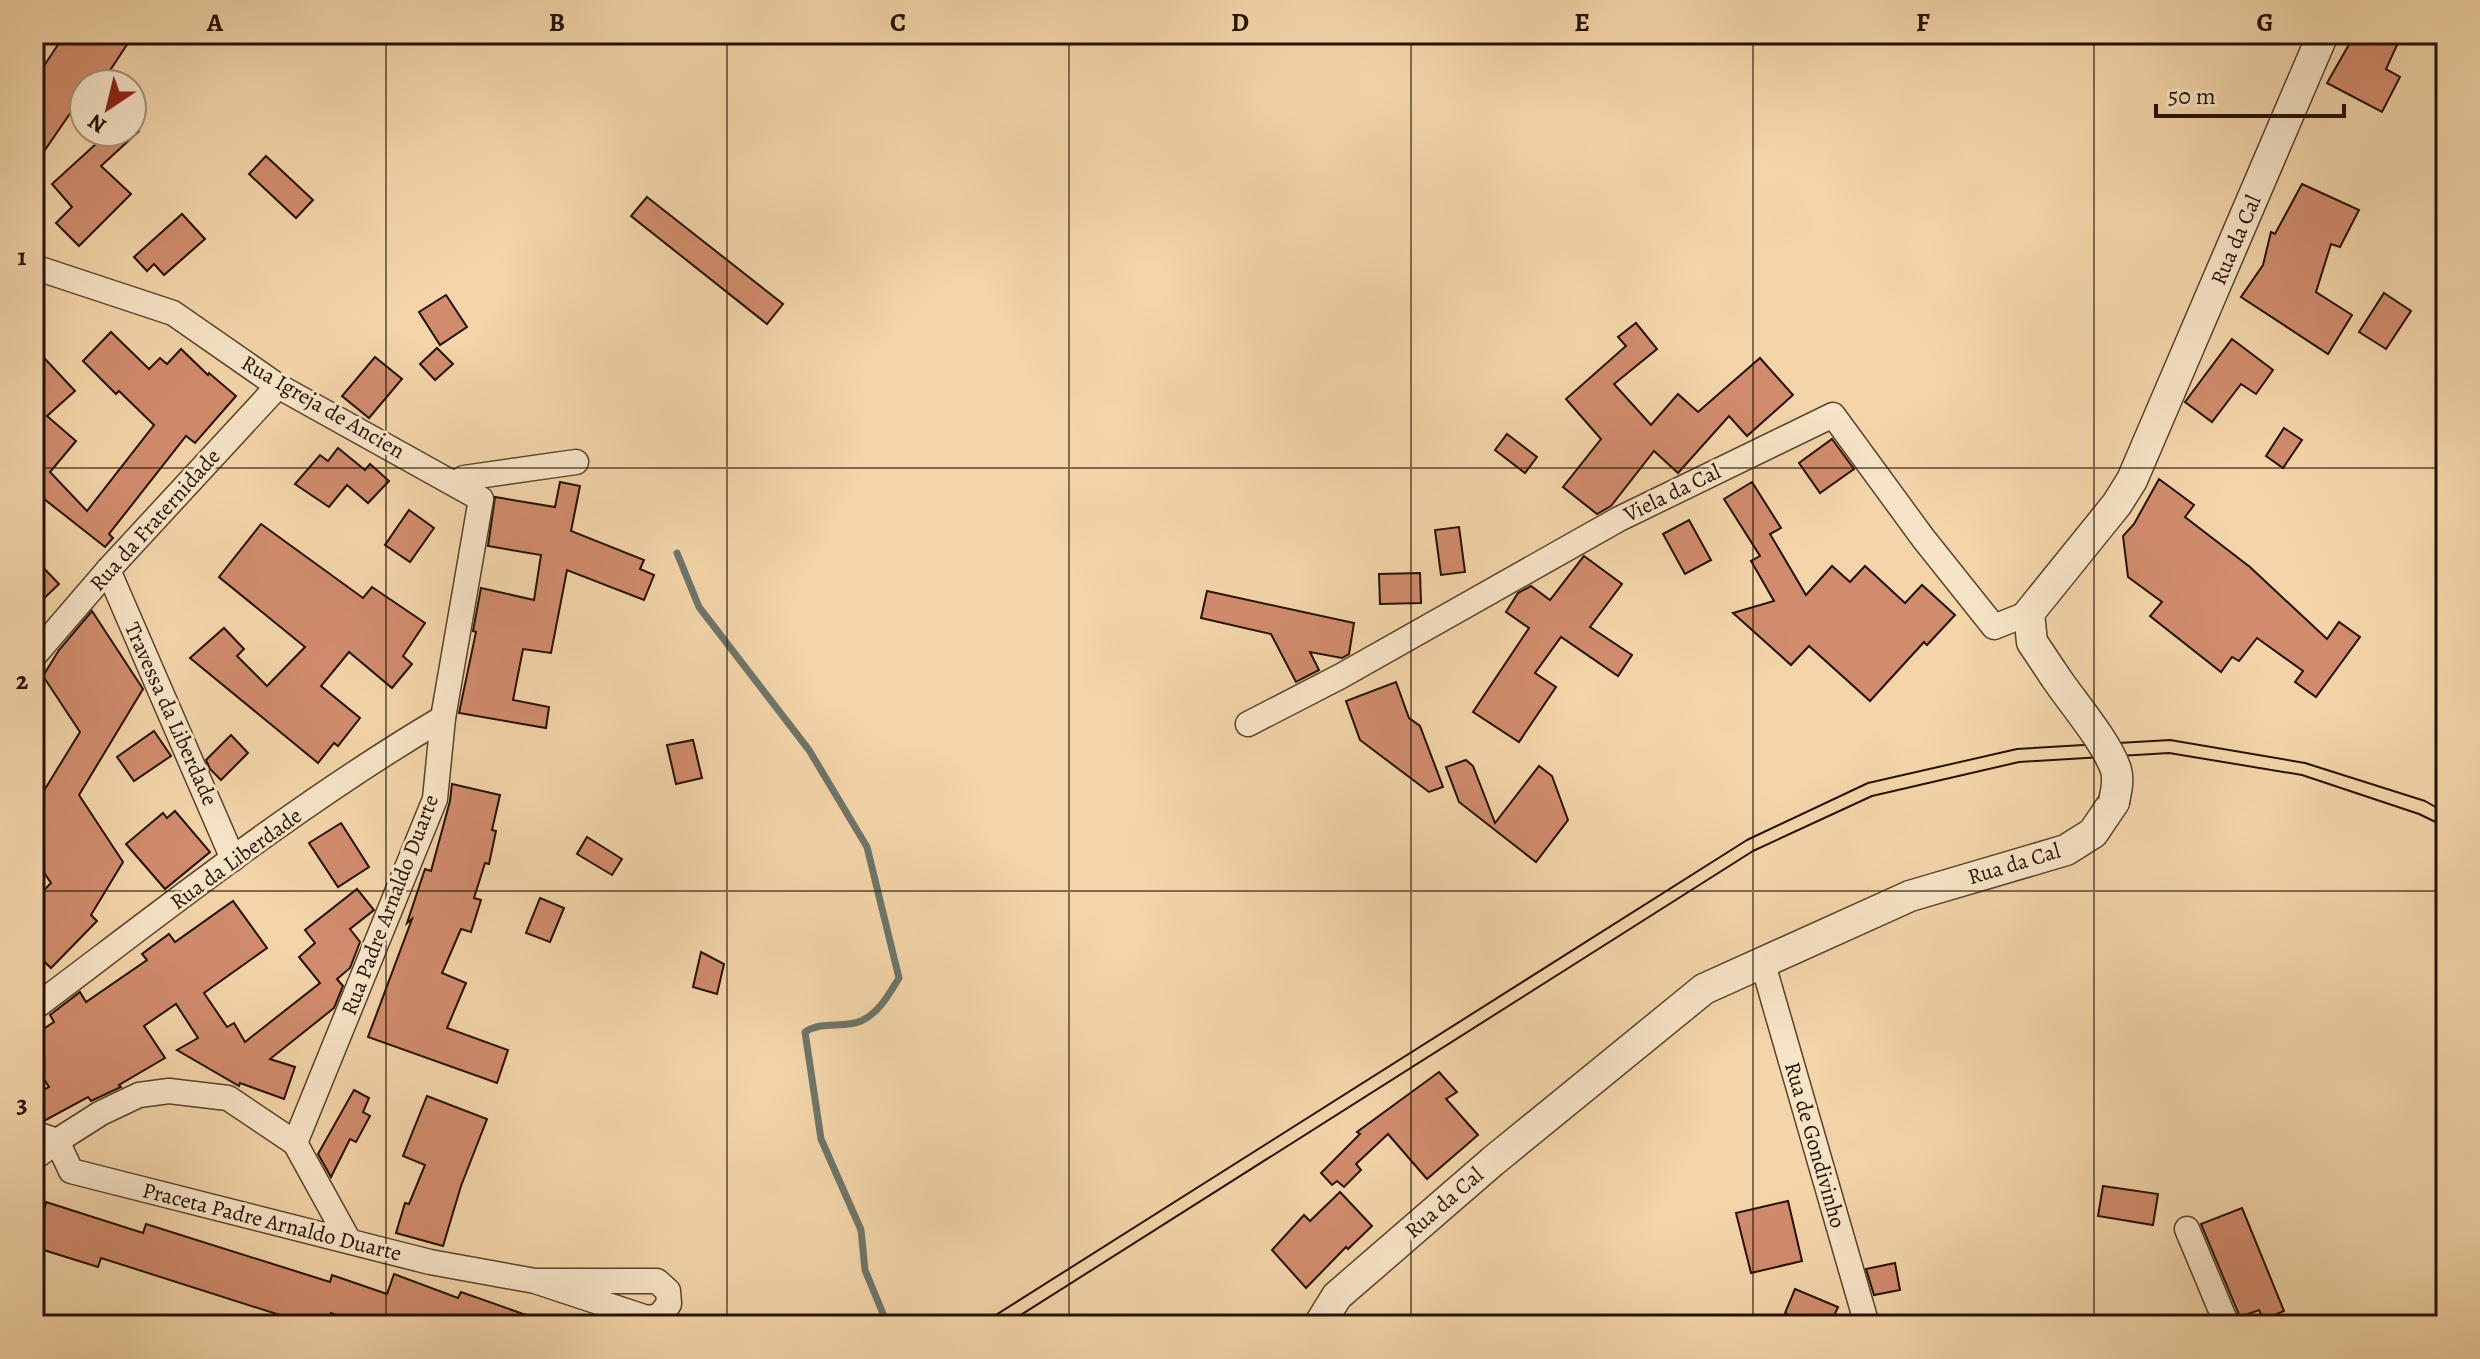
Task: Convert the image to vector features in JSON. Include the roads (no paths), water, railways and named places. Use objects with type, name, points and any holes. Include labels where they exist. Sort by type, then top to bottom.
[{"type":"street","name":"Rua da Cal","points":[[1319,1325],[1337,1296],[1493,1161],[1704,989],[1910,896],[2066,850],[2093,833],[2114,802],[2116,772],[2032,642],[2029,613],[2117,504],[2132,480],[2323,34]]},
{"type":"street","name":"Rua Igreja de Ancien","points":[[38,275],[173,313],[278,386],[456,483]]},
{"type":"street","name":"Rua da Fraternidade","points":[[34,656],[108,570],[278,386]]},
{"type":"street","name":"Viela da Cal","points":[[1248,724],[1341,676],[1619,519],[1833,415],[1923,538],[1994,627],[2029,613]]},
{"type":"street","points":[[456,483],[464,478],[576,462]]},
{"type":"street","name":"Rua Padre Arnaldo Duarte","points":[[295,1143],[435,799],[443,718],[481,499],[456,483]]},
{"type":"street","name":"Travessa da Liberdade","points":[[108,570],[233,859]]},
{"type":"street","name":"Rua da Liberdade","points":[[34,1008],[233,859],[390,749],[443,718]]},
{"type":"street","name":"Rua de Gondivinho","points":[[1763,964],[1867,1325]]},
{"type":"street","points":[[34,1158],[45,1137],[139,1095],[169,1091],[228,1098],[295,1143],[349,1241]]},
{"type":"street","name":"Praceta Padre Arnaldo Duarte","points":[[45,1137],[71,1171],[430,1262],[535,1281]]},
{"type":"street","points":[[2187,1229],[2227,1325]]},
{"type":"waterway","points":[[677,553],[699,607],[809,750],[867,847],[899,978],[883,1002],[867,1018],[854,1023],[819,1026],[805,1032],[821,1139],[861,1230],[865,1270],[884,1316]]},
{"type":"tram line","points":[[980,1325],[1747,840],[1868,783],[2017,749],[2170,740],[2305,763],[2425,801],[2446,813]]},
{"type":"tram line","points":[[1005,1325],[1753,851],[1872,796],[2019,762],[2169,753],[2302,775],[2419,814],[2446,827]]}]
